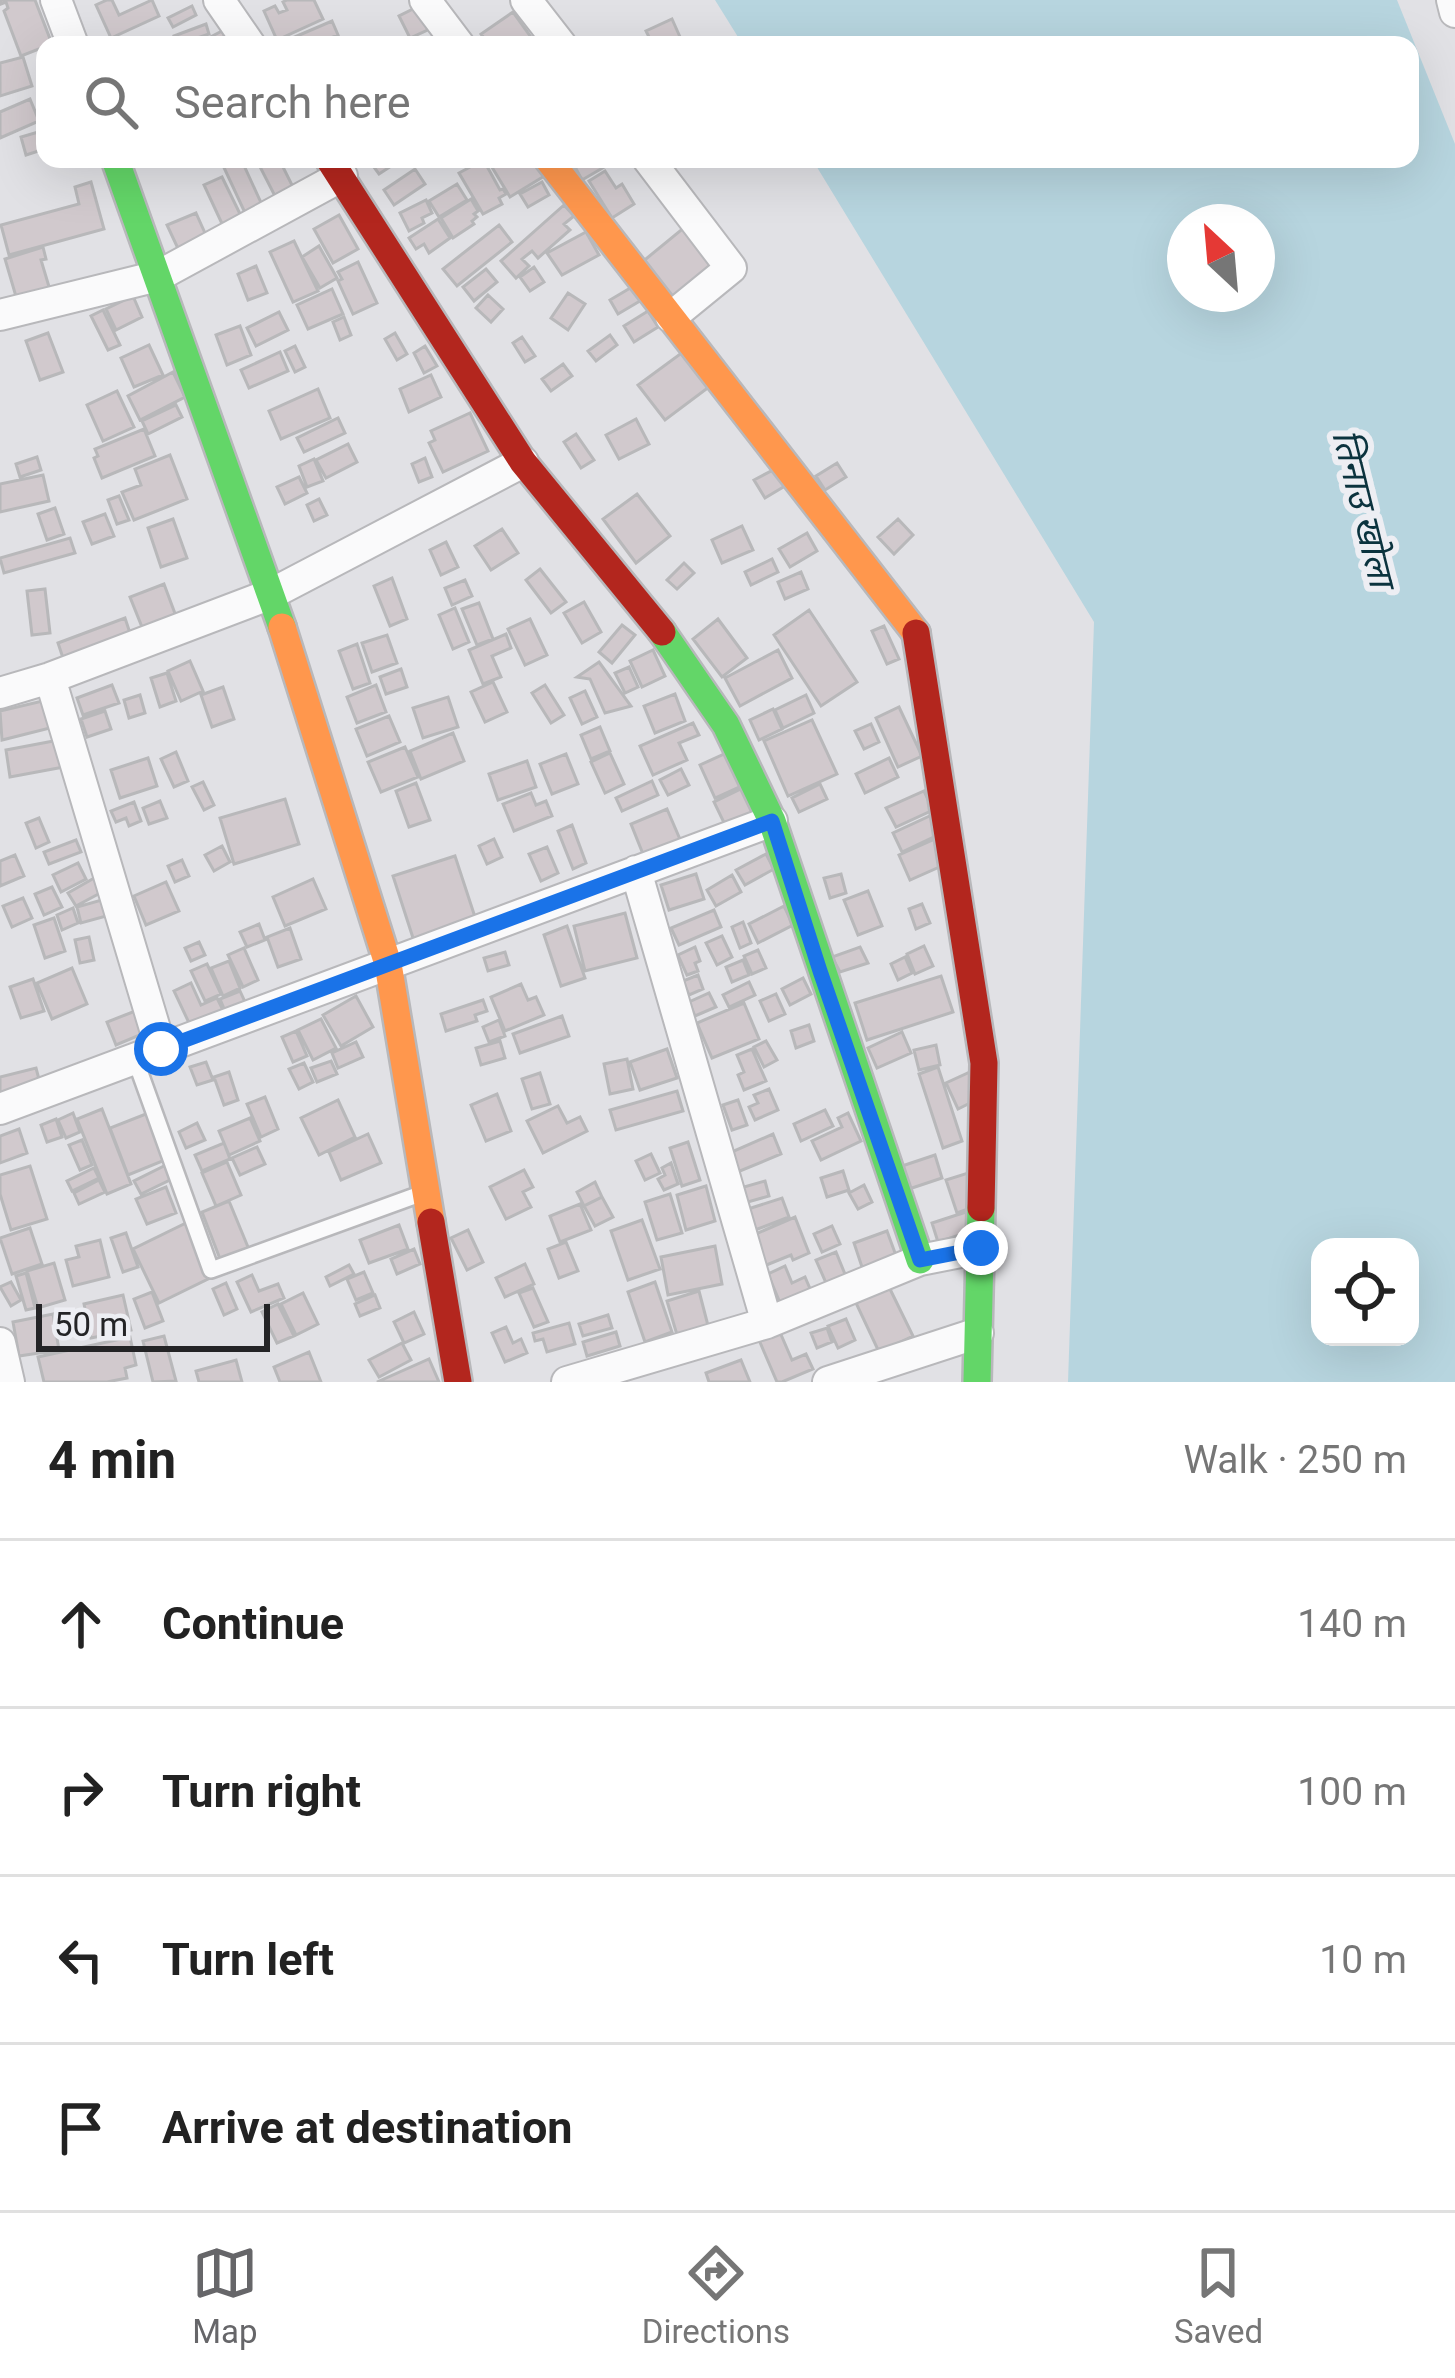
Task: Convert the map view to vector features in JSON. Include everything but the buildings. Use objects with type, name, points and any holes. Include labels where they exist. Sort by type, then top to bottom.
[{"type":"street","points":[[56,0],[70,36]]},
{"type":"street","points":[[219,0],[244,36]]},
{"type":"street","points":[[425,0],[453,36]]},
{"type":"street","points":[[526,0],[554,36]]},
{"type":"street","points":[[1452,0],[1455,12]]},
{"type":"street","points":[[118,168],[271,594],[388,964],[458,1382]]},
{"type":"street","points":[[0,315],[158,276],[335,168],[523,462],[657,624],[726,725],[772,821],[920,1260]]},
{"type":"street","points":[[555,168],[916,632],[984,1063],[977,1382]]},
{"type":"street","points":[[654,168],[731,268],[670,317]]},
{"type":"street","points":[[0,693],[271,594],[523,462]]},
{"type":"street","points":[[50,678],[148,1054]]},
{"type":"street","points":[[0,1109],[772,821]]},
{"type":"street","points":[[636,871],[767,1323]]},
{"type":"street","points":[[567,1382],[767,1323],[920,1260],[981,1248]]},
{"type":"street","points":[[828,1382],[978,1334]]},
{"type":"street","points":[[0,1343],[8,1382]]},
{"type":"lane","points":[[148,1054],[212,1270],[426,1192]]},
{"type":"water","points":[[715,0],[1397,0],[1412,36],[737,36]]},
{"type":"water","name":"तिनाउ खोला","points":[[1419,55],[1455,144],[1455,1382],[1068,1382],[1094,622],[817,168],[1419,168]]},
{"type":"traffic: fast","points":[[118,168],[282,627]]},
{"type":"traffic: fast","points":[[662,632],[726,725],[772,821],[920,1260]]},
{"type":"traffic: fast","points":[[977,1382],[981,1208]]},
{"type":"traffic: slow","points":[[555,168],[916,633]]},
{"type":"traffic: slow","points":[[282,627],[388,964],[431,1222]]},
{"type":"traffic: jam","points":[[335,168],[523,462],[662,632]]},
{"type":"traffic: jam","points":[[916,633],[984,1063],[981,1208]]},
{"type":"traffic: jam","points":[[431,1222],[458,1382]]},
{"type":"route","points":[[161,1049],[772,821],[920,1260],[981,1248]]}]
